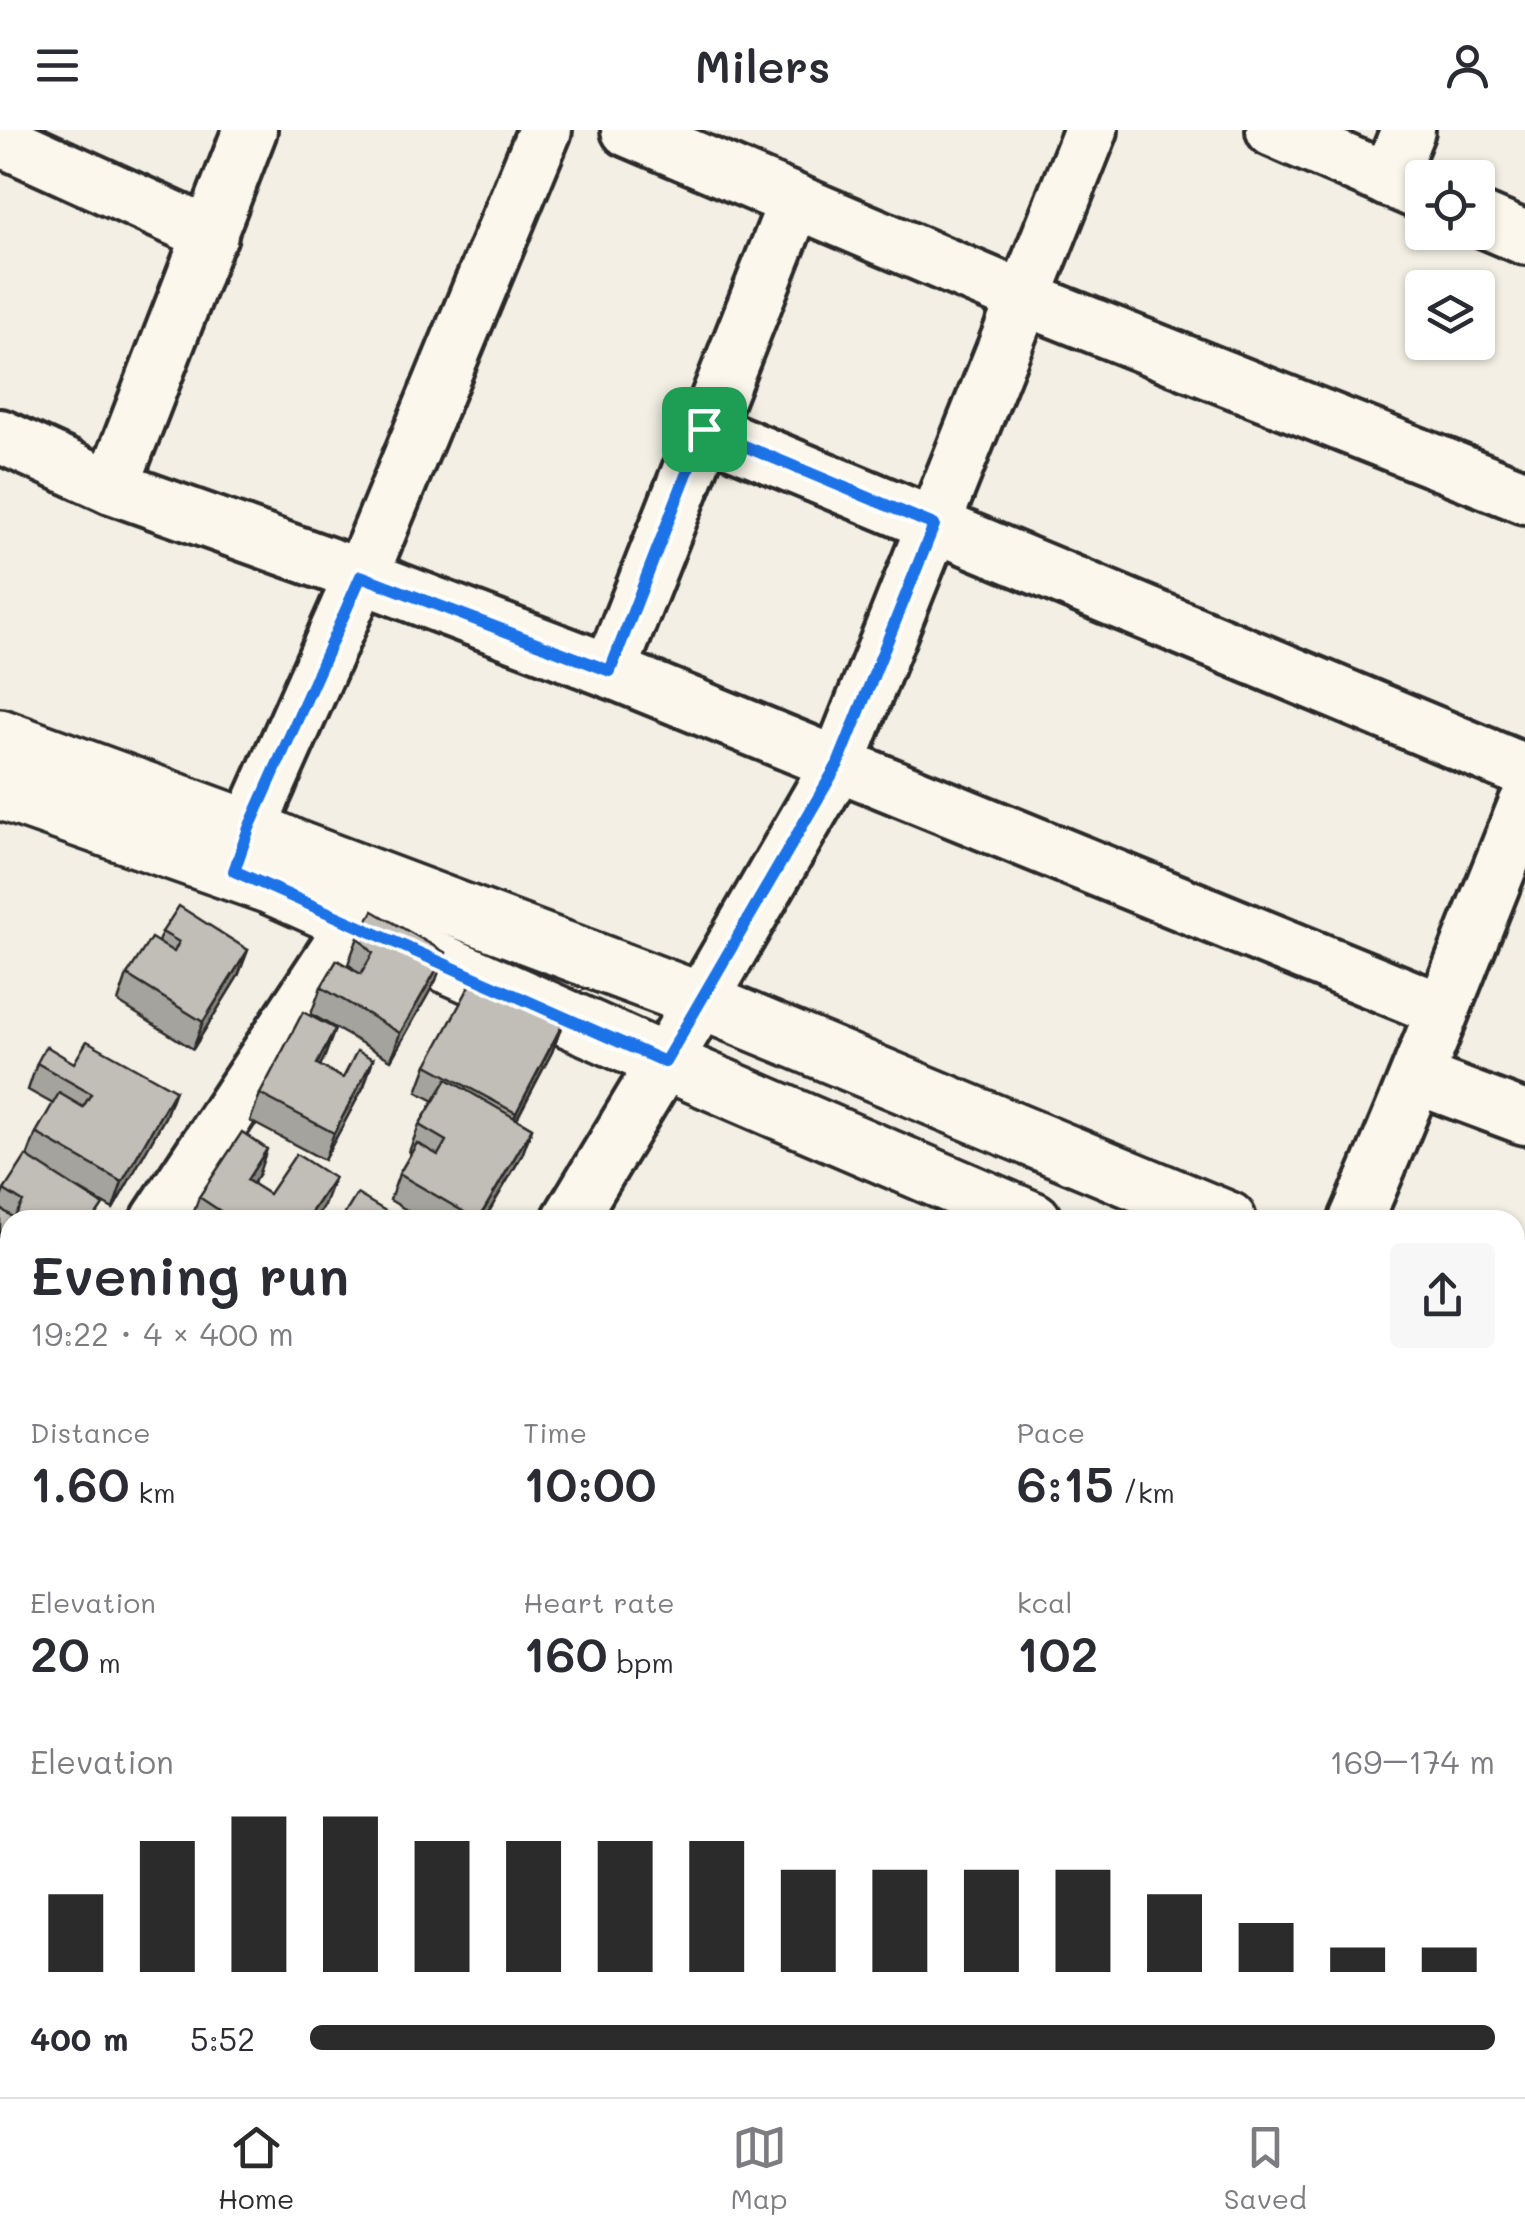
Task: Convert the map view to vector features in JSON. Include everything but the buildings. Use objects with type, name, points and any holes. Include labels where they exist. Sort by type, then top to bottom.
[{"type":"main road","points":[[0,737],[241,850],[354,923],[1011,1210]]},
{"type":"main road","points":[[0,792],[241,850],[299,850],[701,1001],[1204,1210]]},
{"type":"street","points":[[112,487],[250,130]]},
{"type":"street","points":[[241,850],[361,576],[545,130]]},
{"type":"street","points":[[628,130],[1026,299],[1525,498]]},
{"type":"street","points":[[575,1210],[838,764],[1091,130]]},
{"type":"street","points":[[1273,130],[1405,187]]},
{"type":"street","points":[[1406,160],[1408,130]]},
{"type":"street","points":[[0,140],[211,235]]},
{"type":"street","points":[[610,671],[795,202]]},
{"type":"street","points":[[1495,225],[1525,238]]},
{"type":"street","points":[[704,429],[1525,771]]},
{"type":"street","points":[[0,436],[112,487],[610,671],[1442,1010]]},
{"type":"street","points":[[1360,1210],[1418,1078],[1525,804]]},
{"type":"street","points":[[165,1210],[354,923]]},
{"type":"street","points":[[1418,1078],[1525,1118]]},
{"type":"route","points":[[704,429],[934,525],[838,764],[665,1062],[234,871],[249,828],[361,576],[610,671],[704,429]]}]
